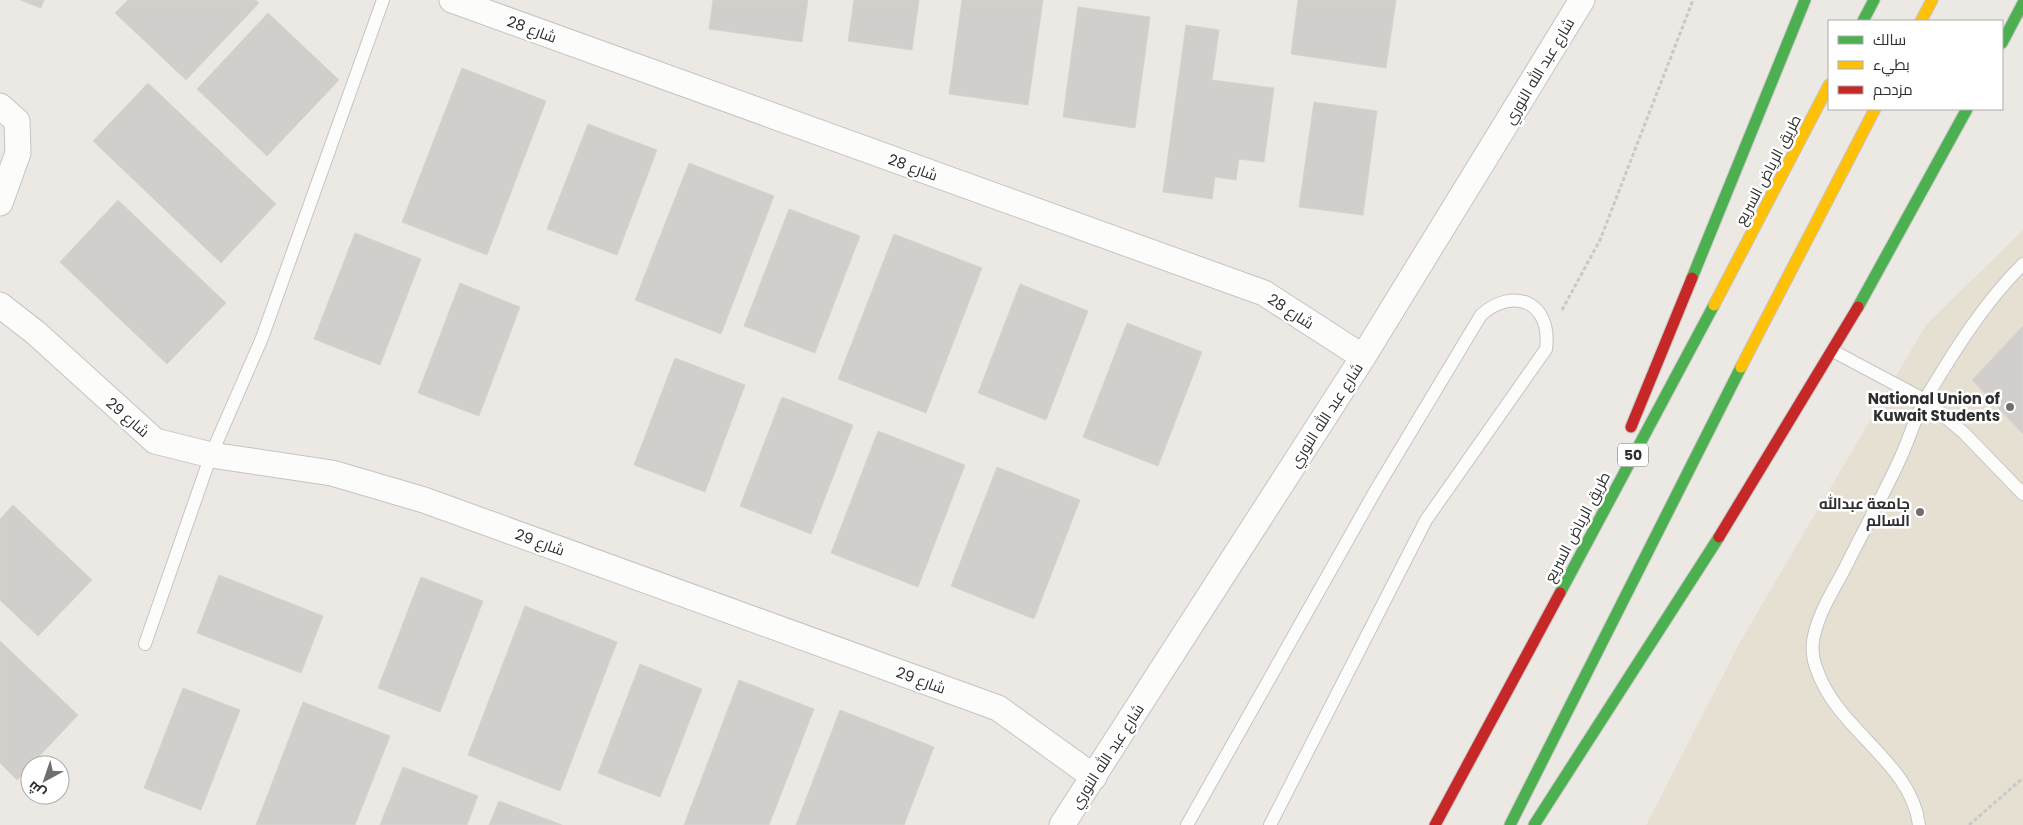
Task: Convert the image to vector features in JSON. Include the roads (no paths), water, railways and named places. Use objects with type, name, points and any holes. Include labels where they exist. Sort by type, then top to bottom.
[{"type":"highway","points":[[1627,437],[1805,0]]},
{"type":"highway","points":[[1864,20],[1874,0]]},
{"type":"highway","points":[[1922,20],[1932,0]]},
{"type":"highway","points":[[2003,41],[2023,3]]},
{"type":"highway","name":"طريق الرياض السريع","points":[[1435,825],[1828,87]]},
{"type":"highway","points":[[1510,825],[1749,350],[1874,110]]},
{"type":"highway","points":[[1534,825],[1643,660],[1833,351],[1966,110]]},
{"type":"highway","points":[[1582,548],[1620,456]]},
{"type":"street","name":"شارع 28","points":[[452,0],[1264,293],[1363,357]]},
{"type":"street","name":"شارع عبد الله النوري","points":[[1062,825],[1363,357],[1582,0]]},
{"type":"street","points":[[0,106],[17,121],[18,153],[0,203]]},
{"type":"street","name":"شارع 29","points":[[0,305],[36,333],[156,440],[212,456],[332,473],[424,500],[998,708],[1094,777]]},
{"type":"lane","points":[[145,644],[212,456],[262,338],[383,0]]},
{"type":"lane","points":[[1919,825],[1913,800],[1898,774],[1842,717],[1826,694],[1812,655],[1814,640],[1822,612],[1899,461],[1925,400],[1978,317],[2007,280],[2023,264]]},
{"type":"lane","points":[[1187,825],[1377,488],[1481,315],[1502,301],[1519,301],[1534,306],[1544,317],[1547,338],[1546,349],[1426,520],[1270,825]]},
{"type":"lane","points":[[1833,351],[1925,400],[1964,433],[2023,494]]},
{"type":"place","name":"National Union of Kuwait Students","points":[[2010,407]]},
{"type":"place","name":"جامعة عبدالله السالم","points":[[1920,512]]}]
